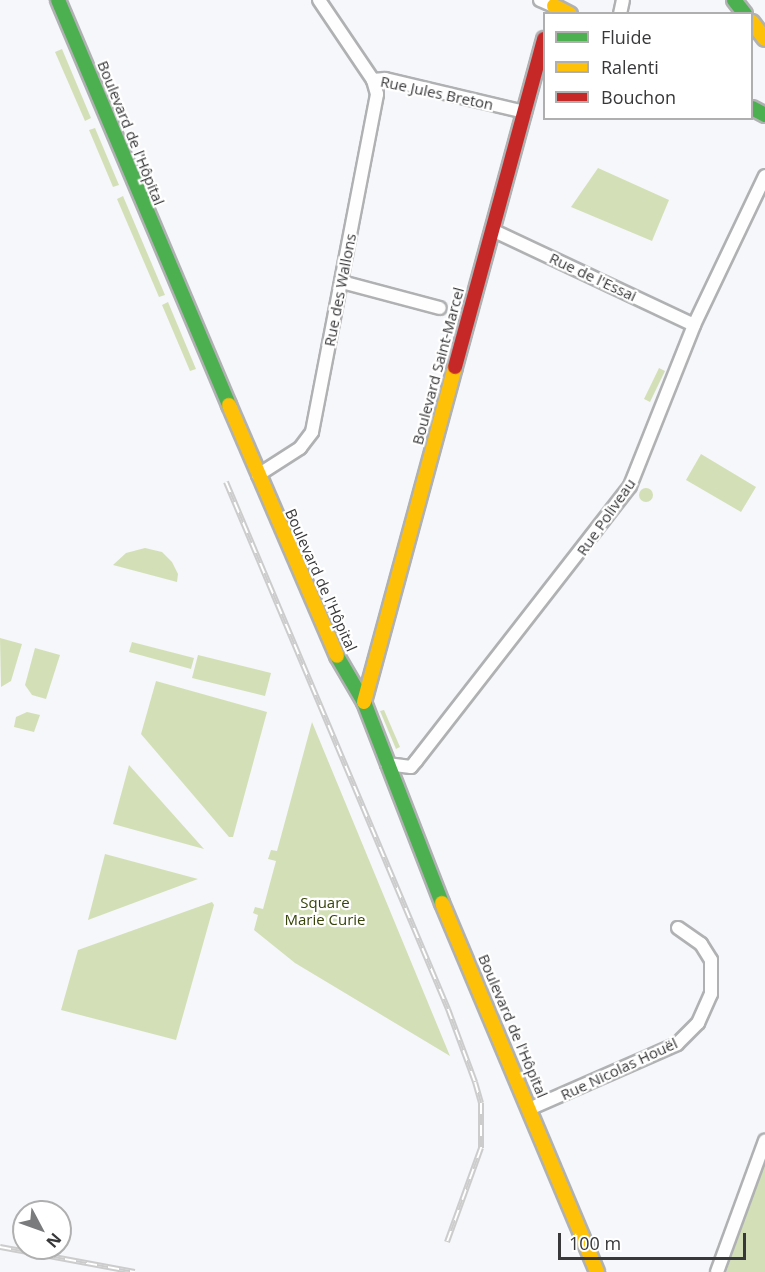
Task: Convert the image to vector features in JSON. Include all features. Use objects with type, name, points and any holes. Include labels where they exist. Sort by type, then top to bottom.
[{"type":"main road","name":"Boulevard de l'Hôpital","points":[[58,0],[327,639],[364,702],[387,764],[597,1272]]},
{"type":"main road","points":[[734,0],[743,12]]},
{"type":"main road","points":[[753,23],[765,39]]},
{"type":"main road","name":"Boulevard Saint-Marcel","points":[[364,702],[543,43]]},
{"type":"street","name":"Rue Jules Breton","points":[[319,0],[372,80],[385,79],[525,112]]},
{"type":"street","points":[[540,0],[554,7]]},
{"type":"street","name":"Rue des Wallons","points":[[258,475],[300,448],[312,432],[376,94],[372,80]]},
{"type":"street","name":"Rue Poliveau","points":[[387,764],[411,766],[416,762],[608,519],[630,486],[647,449],[658,408],[693,325],[765,176]]},
{"type":"street","name":"Rue de l'Essai","points":[[492,230],[693,325]]},
{"type":"street","points":[[342,282],[440,308]]},
{"type":"street","name":"Rue Nicolas Houël","points":[[529,1109],[677,1044],[699,1023],[711,994],[711,960],[701,944],[678,928]]},
{"type":"street","points":[[717,1272],[765,1141]]},
{"type":"green space","points":[[62,49],[91,118],[85,121],[55,52]]},
{"type":"green space","points":[[95,128],[119,185],[113,187],[89,130]]},
{"type":"green space","points":[[598,168],[669,200],[652,241],[571,207]]},
{"type":"green space","points":[[123,196],[165,295],[159,297],[117,199]]},
{"type":"green space","points":[[168,302],[196,369],[190,371],[162,305]]},
{"type":"green space","points":[[659,368],[665,371],[650,402],[644,399]]},
{"type":"green space","points":[[701,454],[756,487],[741,512],[686,480]]},
{"type":"green space","points":[[643,488],[649,488],[653,495],[649,502],[643,502],[639,498],[639,492]]},
{"type":"green space","points":[[145,548],[162,552],[172,562],[178,574],[177,582],[113,565],[126,553]]},
{"type":"green space","points":[[0,638],[22,644],[11,681],[1,687]]},
{"type":"green space","points":[[132,642],[194,658],[191,669],[129,652]]},
{"type":"green space","points":[[35,648],[60,655],[46,699],[32,695],[25,685]]},
{"type":"green space","points":[[198,655],[271,673],[265,696],[192,678]]},
{"type":"green space","points":[[156,681],[267,712],[233,837],[229,837],[141,734]]},
{"type":"green space","points":[[384,710],[400,747],[396,749],[380,711]]},
{"type":"green space","points":[[27,712],[40,715],[34,732],[14,727],[16,717]]},
{"type":"green space","name":"Square Marie Curie","points":[[312,722],[450,1056],[295,963],[254,930],[258,915],[253,913],[255,907],[263,909],[276,861],[268,859],[271,850],[277,851]]},
{"type":"green space","points":[[129,765],[204,849],[113,824]]},
{"type":"green space","points":[[105,854],[198,879],[88,920]]},
{"type":"green space","points":[[212,902],[214,905],[176,1040],[61,1010],[78,950]]},
{"type":"green space","points":[[765,1163],[765,1272],[726,1272],[757,1185]]},
{"type":"railway","points":[[226,482],[448,1009],[475,1082],[481,1103],[481,1148],[447,1242]]},
{"type":"railway","points":[[0,1247],[135,1272]]},
{"type":"traffic: fast","points":[[58,0],[229,405]]},
{"type":"traffic: fast","points":[[734,0],[743,12]]},
{"type":"traffic: fast","points":[[753,109],[765,115]]},
{"type":"traffic: fast","points":[[337,656],[364,702],[442,903]]},
{"type":"traffic: slow","points":[[554,6],[566,12]]},
{"type":"traffic: slow","points":[[753,23],[765,39]]},
{"type":"traffic: slow","points":[[364,702],[455,367]]},
{"type":"traffic: slow","points":[[229,405],[337,656]]},
{"type":"traffic: slow","points":[[442,903],[597,1272]]},
{"type":"traffic: jam","points":[[455,367],[543,43]]}]
